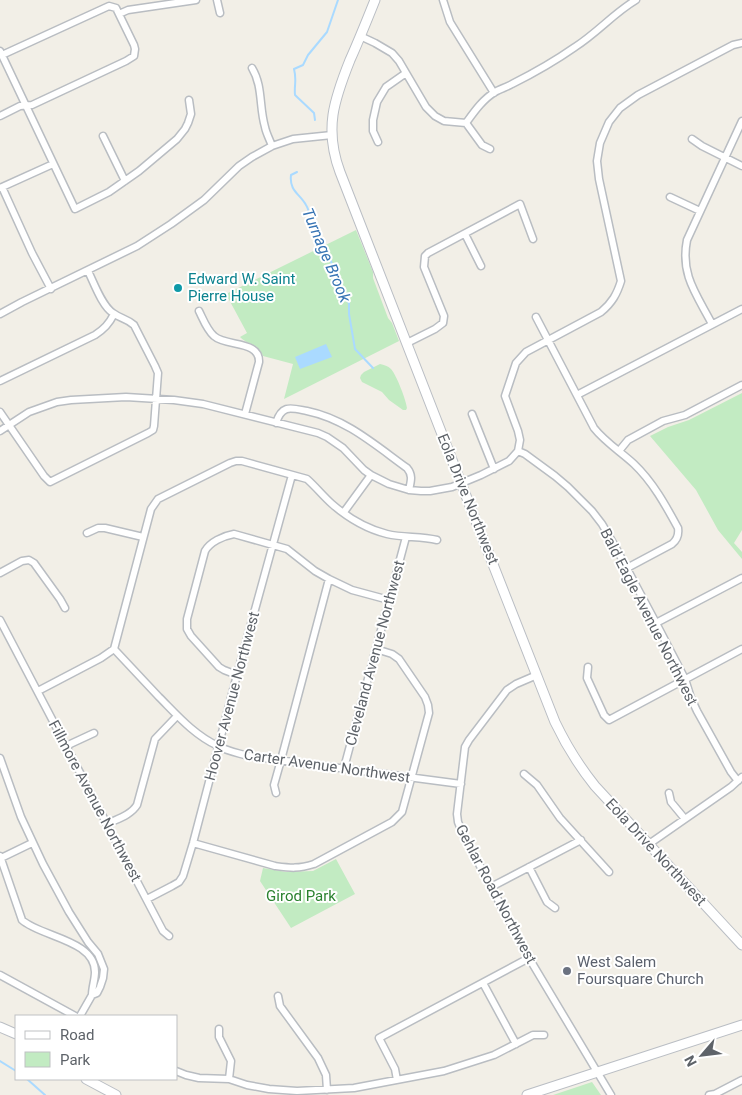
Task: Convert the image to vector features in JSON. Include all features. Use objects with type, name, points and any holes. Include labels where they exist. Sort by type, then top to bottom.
[{"type":"main road","name":"Eola Drive Northwest","points":[[375,0],[336,100],[332,120],[335,154],[461,483],[559,730],[583,772],[742,945]]},
{"type":"main road","points":[[527,1095],[742,1025]]},
{"type":"main road","points":[[0,1027],[15,1034]]},
{"type":"main road","points":[[88,1080],[116,1095]]},
{"type":"street","points":[[120,14],[128,10],[196,0]]},
{"type":"street","points":[[217,0],[220,13]]},
{"type":"street","points":[[443,0],[450,22],[494,93]]},
{"type":"street","points":[[466,123],[477,108],[494,93],[574,48],[636,0]]},
{"type":"street","points":[[0,116],[20,106],[26,106],[32,105],[131,59],[135,53],[134,44],[120,14],[116,8],[109,6],[1,53],[26,106],[53,164],[75,209],[103,196],[125,181],[177,139],[185,129],[191,114],[190,100]]},
{"type":"street","points":[[360,36],[392,53],[426,107],[435,116],[444,121],[466,123],[482,145],[490,149]]},
{"type":"street","points":[[0,431],[24,415],[57,402],[126,397],[156,398],[190,402],[318,433],[343,448],[371,475],[389,484],[409,490],[430,491],[452,487],[494,469],[509,461],[518,451],[520,440],[518,431],[506,400],[507,389],[518,360],[526,352],[601,312],[617,295],[621,281],[619,264],[599,179],[597,161],[600,143],[609,122],[620,108],[638,95],[733,45],[742,43]]},
{"type":"street","points":[[252,68],[257,76],[264,127],[272,146]]},
{"type":"street","points":[[378,142],[373,131],[373,120],[377,102],[386,88],[406,73]]},
{"type":"street","points":[[712,324],[686,273],[684,252],[687,240],[742,121]]},
{"type":"street","points":[[0,314],[137,246],[204,200],[239,166],[272,146],[304,137],[332,135]]},
{"type":"street","points":[[103,136],[125,181]]},
{"type":"street","points":[[692,139],[742,166]]},
{"type":"street","points":[[51,288],[1,188],[53,164]]},
{"type":"street","points":[[670,197],[700,211]]},
{"type":"street","points":[[407,343],[443,323],[444,316],[424,267],[425,256],[520,204],[533,239]]},
{"type":"street","points":[[465,234],[481,266]]},
{"type":"street","points":[[0,412],[50,482],[153,430],[158,373],[134,326],[129,320],[114,314],[108,309],[88,271]]},
{"type":"street","points":[[577,395],[742,309]]},
{"type":"street","points":[[199,311],[214,336],[253,349],[258,355],[259,362],[245,414]]},
{"type":"street","points":[[0,382],[95,335],[104,329],[114,314]]},
{"type":"street","points":[[536,317],[594,428],[635,465],[657,493],[678,528],[677,537],[672,544],[627,568]]},
{"type":"street","points":[[619,450],[628,440],[663,421],[685,415],[742,385]]},
{"type":"street","points":[[276,423],[280,413],[289,408],[322,415],[338,421],[354,430],[407,468],[411,476],[409,490]]},
{"type":"street","points":[[472,414],[494,469]]},
{"type":"street","name":"Bald Eagle Avenue Northwest","points":[[518,451],[526,454],[555,476],[579,497],[602,524],[685,679],[691,698],[730,772],[740,779]]},
{"type":"street","points":[[38,692],[114,649],[151,509],[158,499],[230,463],[242,461],[307,479],[333,504],[356,521],[387,534],[406,538],[437,540]]},
{"type":"street","name":"Hoover Avenue Northwest","points":[[147,899],[179,882],[183,876],[292,475]]},
{"type":"street","points":[[344,512],[371,475]]},
{"type":"street","points":[[87,533],[98,528],[105,528],[143,537]]},
{"type":"street","points":[[237,675],[219,667],[191,636],[187,628],[187,619],[205,551],[211,544],[227,535],[234,534],[287,550],[329,579],[352,590],[389,600]]},
{"type":"street","name":"Cleveland Avenue Northwest","points":[[344,768],[406,538]]},
{"type":"street","points":[[0,573],[22,561],[29,560],[34,564],[65,608]]},
{"type":"street","points":[[656,624],[742,578]]},
{"type":"street","points":[[276,793],[274,785],[329,579]]},
{"type":"street","name":"Fillmore Avenue Northwest","points":[[0,620],[163,930],[169,936]]},
{"type":"street","name":"Carter Avenue Northwest","points":[[114,649],[177,716],[202,737],[232,752],[248,756],[461,784]]},
{"type":"street","points":[[193,843],[275,866],[301,868],[314,864],[398,817],[402,812],[429,713],[428,705],[425,697],[399,659],[392,654],[376,649]]},
{"type":"street","points":[[588,667],[587,678],[604,715],[609,720],[742,649]]},
{"type":"street","name":"Gehlar Road Northwest","points":[[537,674],[507,690],[465,747],[457,814],[458,822],[462,834],[529,958],[611,1095]]},
{"type":"street","points":[[107,824],[134,810],[155,739],[177,716]]},
{"type":"street","points":[[66,746],[94,733]]},
{"type":"street","points":[[0,758],[32,843],[69,912],[98,954],[104,969],[100,987],[97,993],[92,995]]},
{"type":"street","points":[[524,774],[537,785],[560,818],[609,872]]},
{"type":"street","points":[[649,844],[740,779]]},
{"type":"street","points":[[669,793],[671,802],[685,819]]},
{"type":"street","points":[[491,887],[581,840]]},
{"type":"street","points":[[32,843],[1,857],[22,920],[39,930],[79,946],[88,954],[93,963],[96,971],[92,995],[81,1015]]},
{"type":"street","points":[[529,868],[547,902],[555,908]]},
{"type":"street","points":[[397,1080],[395,1068],[379,1038],[529,958]]},
{"type":"street","points":[[0,975],[73,1015]]},
{"type":"street","points":[[483,982],[516,1044]]},
{"type":"street","points":[[278,996],[280,1006],[318,1058],[326,1075],[327,1090]]},
{"type":"street","points":[[220,1029],[219,1037],[232,1061],[229,1079]]},
{"type":"street","points":[[178,1072],[200,1078],[229,1079],[269,1089],[297,1091],[354,1088],[452,1069],[494,1055],[533,1035],[544,1035]]},
{"type":"street","points":[[713,1095],[742,1080]]},
{"type":"green space","points":[[356,230],[373,272],[373,278],[388,318],[399,341],[284,399],[293,364],[263,356],[258,348],[240,337],[247,333],[226,294]]},
{"type":"green space","points":[[380,364],[389,367],[393,372],[403,394],[406,410],[403,410],[389,400],[382,392],[362,382],[360,378],[364,372]]},
{"type":"green space","points":[[742,393],[742,530],[734,543],[742,552],[742,559],[718,530],[696,490],[650,436],[689,420]]},
{"type":"green space","name":"Girod Park","points":[[336,859],[355,894],[291,928],[260,881],[263,868],[286,872],[313,871]]},
{"type":"green space","points":[[592,1082],[601,1095],[553,1095]]},
{"type":"water","points":[[326,344],[332,357],[300,369],[295,357]]},
{"type":"waterway","name":"Turnage Brook","points":[[315,120],[314,113],[295,95],[294,69],[303,65],[308,55],[327,32],[338,0]]},
{"type":"waterway","name":"Turnage Brook","points":[[297,172],[291,175],[292,185],[307,207],[313,227],[326,247],[338,284],[349,303],[355,349],[373,368]]},
{"type":"waterway","points":[[0,1061],[15,1070]]},
{"type":"waterway","points":[[28,1080],[45,1095]]},
{"type":"place","name":"Edward W. Saint Pierre House","points":[[178,288]]},
{"type":"place","name":"West Salem Foursquare Church","points":[[567,971]]}]
